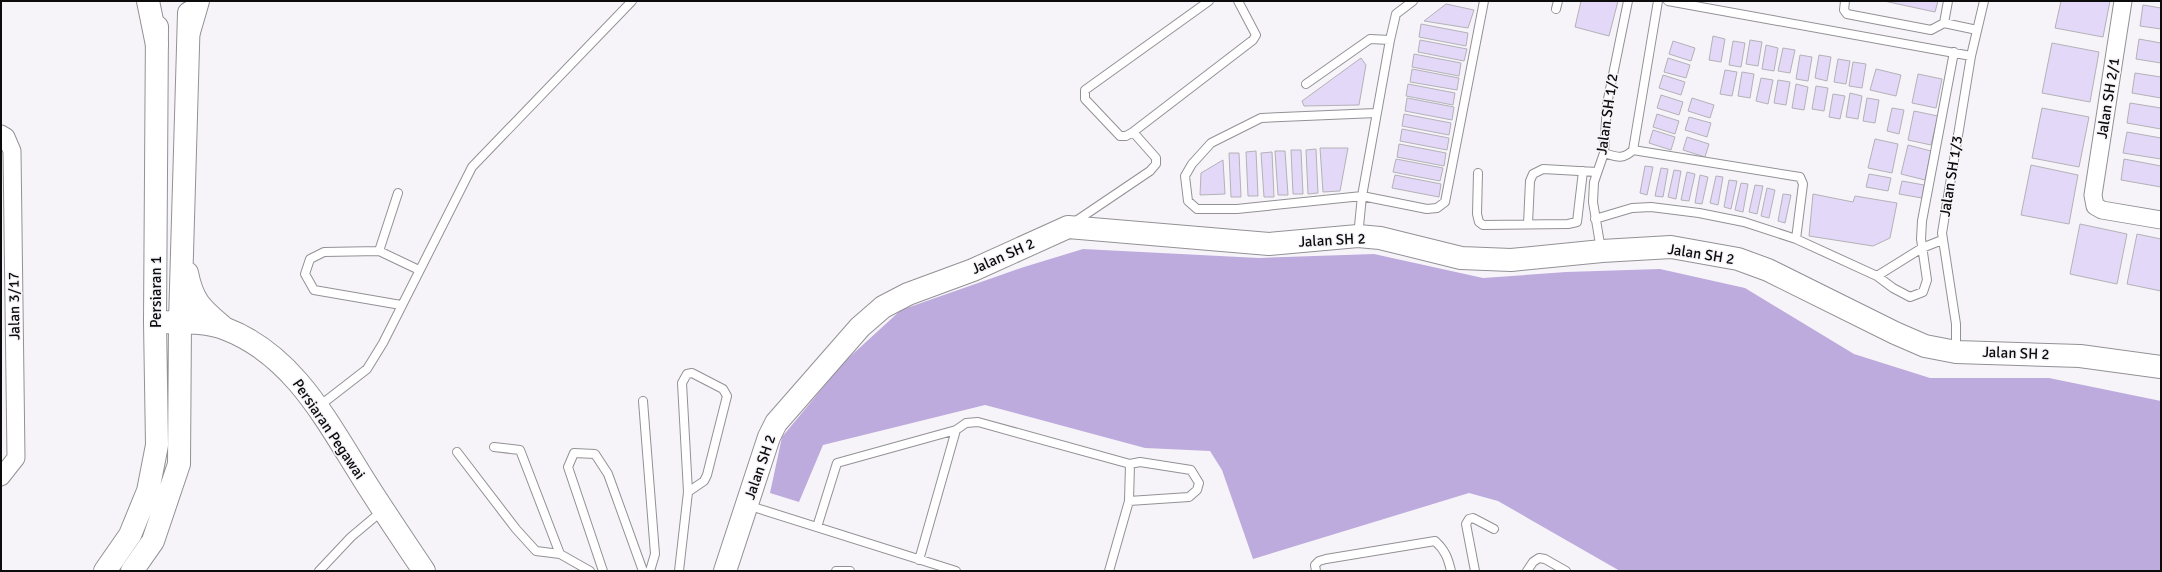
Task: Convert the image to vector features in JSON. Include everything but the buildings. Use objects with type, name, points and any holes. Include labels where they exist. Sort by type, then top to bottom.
[{"type":"main road","points":[[148,1],[157,45]]},
{"type":"main road","name":"Persiaran 1","points":[[105,571],[130,535],[148,491],[157,444],[157,1]]},
{"type":"main road","name":"Persiaran 1","points":[[132,571],[154,541],[179,464],[180,322],[189,1]]},
{"type":"main road","points":[[189,32],[198,1]]},
{"type":"main road","name":"Jalan SH 2","points":[[725,571],[769,437],[776,423],[860,327],[883,307],[908,294],[973,270],[1068,226],[1268,244],[1358,236],[1380,238],[1461,258],[1511,260],[1602,250],[1671,247],[1738,259],[1768,270],[1895,333],[1925,346],[1956,352],[2063,355],[2161,367]]},
{"type":"main road","points":[[183,256],[191,294],[204,311],[224,328]]},
{"type":"main road","name":"Persiaran Pegawai","points":[[156,322],[180,322],[224,328],[249,340],[270,354],[291,373],[318,407],[383,510],[424,571]]},
{"type":"street","name":"Jalan SH 2/1","points":[[2123,1],[2093,195],[2095,206],[2102,210],[2161,220]]},
{"type":"street","name":"Jalan 3/17","points":[[1,134],[6,137],[12,151],[16,458],[1,477]]},
{"type":"lane","points":[[318,407],[367,369],[383,343],[472,167],[632,1]]},
{"type":"lane","points":[[1209,1],[1085,90],[1085,99],[1120,136],[1126,136],[1133,132],[1253,40],[1256,36],[1254,29],[1238,1]]},
{"type":"lane","points":[[1358,236],[1362,196],[1376,113],[1396,14],[1413,1]]},
{"type":"lane","points":[[1376,113],[1261,118],[1211,143],[1192,164],[1186,176],[1188,201],[1197,209],[1237,210],[1362,196],[1427,209],[1437,208],[1445,202],[1484,1]]},
{"type":"lane","name":"Jalan SH 1/2","points":[[1602,250],[1593,202],[1594,182],[1604,152],[1607,104],[1628,1]]},
{"type":"lane","points":[[1604,152],[1618,158],[1626,156],[1633,150],[1658,1]]},
{"type":"lane","points":[[1668,1],[1971,56]]},
{"type":"lane","points":[[1845,1],[1844,10],[1847,14],[1931,30],[1944,24],[1977,30]]},
{"type":"lane","points":[[1944,24],[1948,1]]},
{"type":"lane","name":"Jalan SH 1/3","points":[[1956,352],[1956,324],[1942,233],[1971,56],[1984,1]]},
{"type":"lane","points":[[1306,84],[1370,39],[1390,40]]},
{"type":"lane","points":[[1595,219],[1632,208],[1651,207],[1699,213],[1744,222],[1796,239],[1877,276],[1893,288],[1910,297],[1923,292],[1928,280],[1922,248],[1922,221],[1954,52]]},
{"type":"lane","points":[[1068,226],[1150,170],[1156,164],[1156,158],[1133,132]]},
{"type":"lane","points":[[1633,150],[1800,177],[1803,184],[1796,239]]},
{"type":"lane","points":[[1528,224],[1530,181],[1533,174],[1543,169],[1598,172]]},
{"type":"lane","points":[[1478,173],[1477,214],[1479,222],[1483,225],[1568,224],[1576,222],[1583,171]]},
{"type":"lane","points":[[379,251],[398,193]]},
{"type":"lane","points":[[1877,276],[1922,248],[1942,240]]},
{"type":"lane","points":[[401,305],[314,290],[305,274],[310,259],[324,252],[379,251],[419,270]]},
{"type":"lane","points":[[679,571],[688,492],[682,383],[687,374],[692,373],[723,389],[727,396],[707,475],[704,481],[688,492]]},
{"type":"lane","points":[[643,401],[655,554],[650,571]]},
{"type":"lane","points":[[817,527],[838,464],[956,430],[966,423],[978,422],[1130,464],[1140,462],[1191,470],[1199,483],[1197,490],[1189,497],[1129,501]]},
{"type":"lane","points":[[919,560],[956,430]]},
{"type":"lane","points":[[494,447],[520,450],[560,554]]},
{"type":"lane","points":[[457,452],[516,529],[536,551],[560,554],[590,571]]},
{"type":"lane","points":[[603,571],[568,466],[574,453],[595,454],[608,474],[643,571]]},
{"type":"lane","points":[[1109,571],[1129,501],[1130,464]]},
{"type":"lane","points":[[747,505],[956,571]]},
{"type":"lane","points":[[319,571],[351,536],[383,510]]},
{"type":"lane","points":[[1475,571],[1466,524],[1469,519],[1474,518],[1494,530]]},
{"type":"lane","points":[[1316,571],[1315,565],[1319,561],[1326,559],[1435,541],[1444,548],[1448,557],[1451,571]]},
{"type":"lane","points":[[1527,571],[1533,562],[1539,558],[1546,558],[1566,571]]},
{"type":"lane","points":[[836,571],[850,571]]},
{"type":"shaded area","points":[[1083,249],[1259,258],[1374,254],[1483,278],[1566,272],[1660,269],[1745,288],[1854,354],[1930,378],[2049,378],[2161,401],[2161,571],[1620,571],[1498,501],[1469,493],[1253,559],[1222,470],[1210,451],[1145,448],[985,405],[823,445],[799,502],[770,493],[782,437],[844,362],[901,310],[1024,267]]}]
